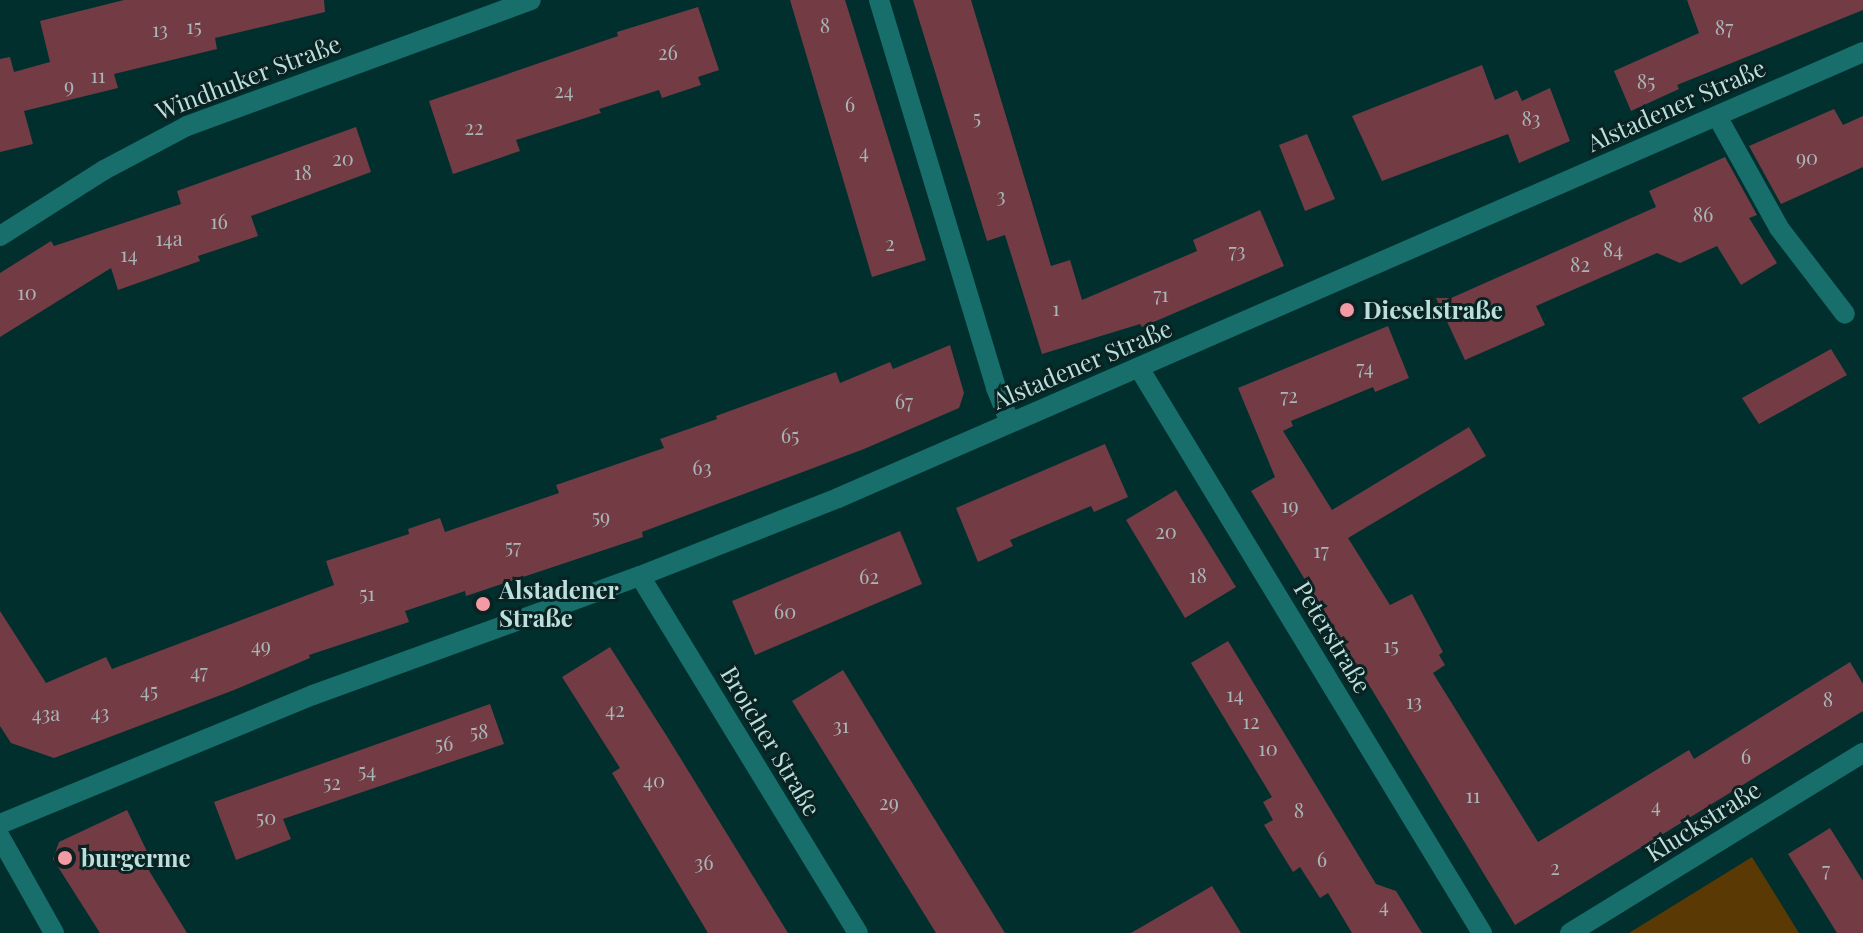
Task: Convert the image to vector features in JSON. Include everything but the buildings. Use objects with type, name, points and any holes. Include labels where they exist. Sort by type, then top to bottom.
[{"type":"street","name":"Windhuker Straße","points":[[0,236],[104,170],[187,126],[531,0]]},
{"type":"street","points":[[879,0],[996,388],[1010,422]]},
{"type":"street","name":"Alstadener Straße","points":[[0,824],[313,695],[640,576],[838,498],[1863,52]]},
{"type":"street","points":[[1717,116],[1779,228],[1845,314]]},
{"type":"street","name":"Peterstraße","points":[[1139,368],[1482,933]]},
{"type":"street","name":"Broicher Straße","points":[[640,576],[858,933]]},
{"type":"street","name":"Kluckstraße","points":[[1570,933],[1863,753]]},
{"type":"street","points":[[0,837],[54,933]]},
{"type":"shaded area","points":[[1752,857],[1799,933],[1629,933]]},
{"type":"place","name":"Dieselstraße","points":[[1347,310]]},
{"type":"place","name":"Alstadener Straße","points":[[483,604]]},
{"type":"place","name":"burgerme","points":[[65,858]]}]
